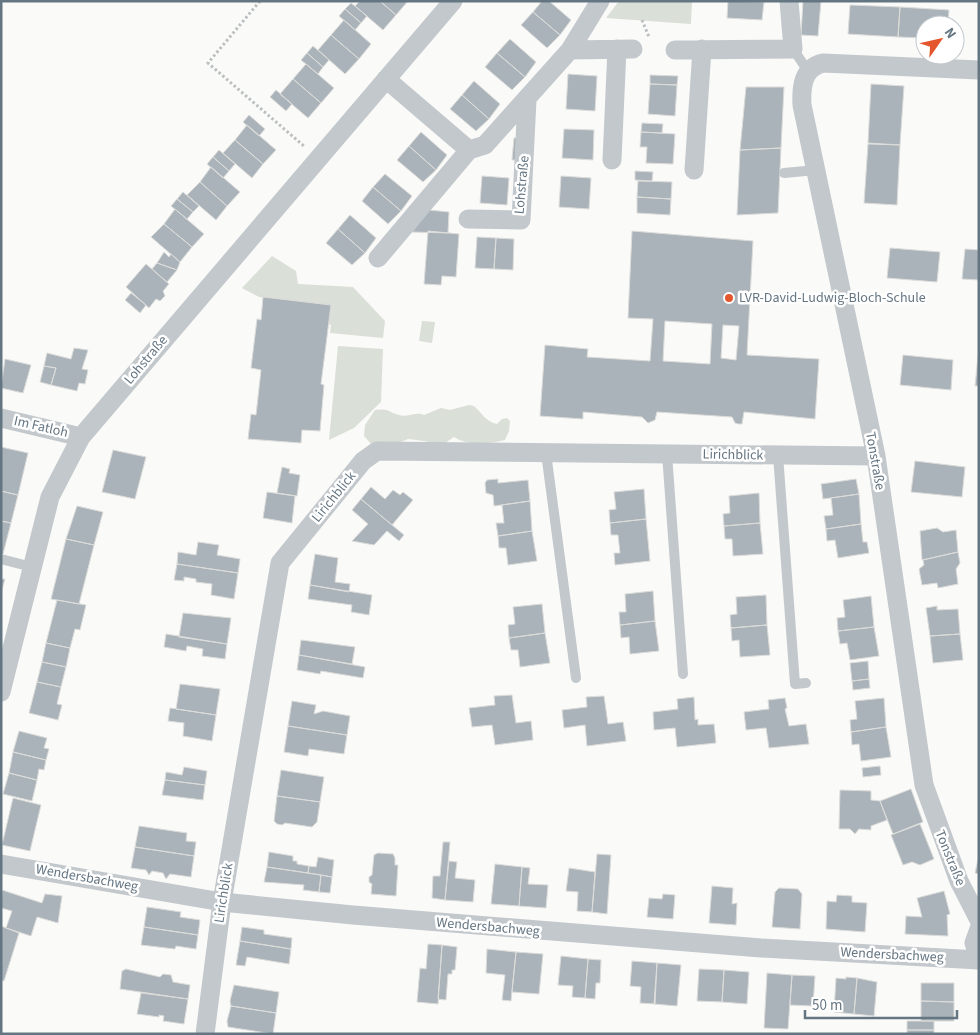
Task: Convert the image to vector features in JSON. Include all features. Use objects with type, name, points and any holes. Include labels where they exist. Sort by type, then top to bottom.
[{"type":"street","name":"Lohstraße","points":[[1,692],[50,498],[81,436],[453,1]]},
{"type":"street","points":[[378,258],[469,150],[485,145],[527,100],[570,50],[600,1]]},
{"type":"street","points":[[675,50],[793,49],[789,1]]},
{"type":"street","points":[[570,50],[625,49],[612,160]]},
{"type":"street","points":[[694,170],[702,49]]},
{"type":"street","points":[[808,71],[814,65],[834,62],[979,70]]},
{"type":"street","name":"Tonstraße","points":[[808,71],[802,90],[802,105],[876,456],[924,785],[958,881],[979,920]]},
{"type":"street","points":[[386,79],[469,150]]},
{"type":"street","name":"Lohstraße","points":[[468,219],[521,220],[527,100]]},
{"type":"street","name":"Im Fatloh","points":[[1,418],[81,436]]},
{"type":"street","name":"Lirichblick","points":[[205,1034],[222,902],[280,563],[363,461],[372,453],[377,451],[876,456]]},
{"type":"street","name":"Wendersbachweg","points":[[1,864],[222,902],[353,916],[666,941],[979,959]]},
{"type":"street","points":[[979,929],[974,944],[979,959]]},
{"type":"lane","points":[[793,49],[808,71]]},
{"type":"lane","points":[[784,173],[816,170]]},
{"type":"lane","points":[[546,453],[576,678]]},
{"type":"lane","points":[[667,454],[683,674]]},
{"type":"lane","points":[[778,455],[795,684],[806,683]]},
{"type":"lane","points":[[1,560],[32,567]]},
{"type":"path","points":[[260,1],[208,63],[318,158]]},
{"type":"shaded area","points":[[619,1],[692,1],[691,24],[606,18]]},
{"type":"shaded area","points":[[272,256],[296,271],[298,284],[353,287],[385,321],[383,338],[330,333],[331,325],[328,324],[329,307],[259,297],[242,288]]},
{"type":"shaded area","points":[[422,321],[435,322],[432,343],[419,341]]},
{"type":"shaded area","points":[[338,346],[383,349],[381,402],[354,428],[329,440]]},
{"type":"shaded area","points":[[469,405],[474,406],[493,423],[497,424],[502,419],[507,418],[510,421],[509,431],[505,440],[478,443],[465,442],[454,437],[442,445],[408,439],[401,442],[372,445],[364,436],[365,425],[375,410],[386,410],[406,416],[424,415],[441,408],[450,410]]},
{"type":"building","points":[[360,1],[380,1],[396,15],[383,30],[355,6]]},
{"type":"building","points":[[380,1],[408,1],[396,15]]},
{"type":"building","points":[[542,1],[549,1],[571,20],[560,35],[533,12]]},
{"type":"building","points":[[728,1],[764,2],[762,20],[727,18]]},
{"type":"building","points":[[803,1],[821,1],[818,36],[801,35]]},
{"type":"building","points":[[351,3],[367,16],[361,23],[345,9]]},
{"type":"building","points":[[850,5],[900,7],[898,37],[848,34]]},
{"type":"building","points":[[900,7],[949,10],[949,15],[915,15],[915,38],[898,37]]},
{"type":"building","points":[[345,9],[361,23],[355,30],[339,16]]},
{"type":"building","points":[[533,12],[560,35],[547,48],[521,25]]},
{"type":"building","points":[[344,20],[371,44],[359,59],[331,35]]},
{"type":"building","points":[[331,35],[359,59],[345,74],[318,50]]},
{"type":"building","points":[[510,39],[536,62],[525,77],[497,53]]},
{"type":"building","points":[[313,46],[329,60],[323,67],[307,53]]},
{"type":"building","points":[[307,53],[323,67],[318,74],[301,60]]},
{"type":"building","points":[[497,53],[525,77],[512,90],[485,67]]},
{"type":"building","points":[[306,64],[334,88],[321,103],[293,79]]},
{"type":"building","points":[[568,74],[597,76],[595,111],[566,109]]},
{"type":"building","points":[[650,75],[678,76],[677,85],[650,84]]},
{"type":"building","points":[[293,79],[321,103],[308,118],[280,94]]},
{"type":"building","points":[[474,81],[500,104],[489,119],[462,95]]},
{"type":"building","points":[[650,84],[677,85],[675,116],[648,114]]},
{"type":"building","points":[[871,84],[904,86],[900,145],[868,143]]},
{"type":"building","points":[[746,87],[784,87],[781,148],[740,150]]},
{"type":"building","points":[[276,90],[292,104],[286,111],[270,97]]},
{"type":"building","points":[[462,95],[489,119],[476,131],[450,109]]},
{"type":"building","points":[[249,115],[265,129],[259,136],[243,122]]},
{"type":"building","points":[[642,123],[663,124],[662,133],[641,132]]},
{"type":"building","points":[[247,125],[276,150],[263,164],[235,140]]},
{"type":"building","points":[[564,129],[594,130],[593,160],[562,158]]},
{"type":"building","points":[[421,132],[447,155],[436,170],[409,146]]},
{"type":"building","points":[[641,132],[675,134],[673,164],[646,163],[647,147],[640,147]]},
{"type":"building","points":[[514,138],[523,138],[521,160],[512,160]]},
{"type":"building","points":[[235,140],[263,164],[252,178],[223,153]]},
{"type":"building","points":[[868,144],[900,145],[897,205],[864,203]]},
{"type":"building","points":[[409,146],[436,170],[423,182],[397,160]]},
{"type":"building","points":[[781,148],[778,213],[737,215],[740,150]]},
{"type":"building","points":[[219,150],[235,164],[229,171],[213,157]]},
{"type":"building","points":[[213,157],[229,171],[223,178],[207,164]]},
{"type":"building","points":[[211,167],[240,192],[227,206],[200,182]]},
{"type":"building","points":[[635,171],[653,172],[652,181],[635,180]]},
{"type":"building","points":[[385,174],[412,196],[401,211],[373,187]]},
{"type":"building","points":[[482,176],[509,178],[507,205],[480,203]]},
{"type":"building","points":[[561,176],[591,178],[589,209],[559,207]]},
{"type":"building","points":[[638,181],[672,182],[671,199],[637,197]]},
{"type":"building","points":[[200,182],[227,206],[216,220],[187,195]]},
{"type":"building","points":[[373,187],[401,211],[388,224],[362,201]]},
{"type":"building","points":[[183,192],[199,206],[193,212],[177,199]]},
{"type":"building","points":[[637,197],[671,199],[670,215],[637,213]]},
{"type":"building","points":[[177,199],[193,212],[187,219],[171,206]]},
{"type":"building","points":[[175,209],[204,234],[192,247],[164,224]]},
{"type":"building","points":[[429,210],[449,212],[448,233],[412,232]]},
{"type":"building","points":[[350,215],[376,238],[365,253],[338,229]]},
{"type":"building","points":[[164,224],[192,247],[180,262],[151,237]]},
{"type":"building","points":[[338,229],[365,253],[352,265],[326,243]]},
{"type":"building","points":[[428,231],[459,234],[456,277],[442,276],[441,285],[424,284]]},
{"type":"building","points":[[632,231],[753,241],[747,355],[819,359],[815,419],[744,412],[742,424],[735,423],[732,417],[657,412],[655,420],[648,423],[642,417],[583,412],[583,419],[540,416],[545,345],[588,349],[587,357],[650,361],[653,319],[628,318]],"holes":[[[665,321],[712,324],[710,364],[663,361]],[[723,325],[739,326],[736,360],[721,358]]]},
{"type":"building","points":[[477,237],[496,238],[494,269],[475,268]]},
{"type":"building","points":[[496,238],[514,239],[513,270],[494,269]]},
{"type":"building","points":[[890,248],[940,252],[937,282],[887,278]]},
{"type":"building","points":[[965,249],[979,250],[979,280],[962,279]]},
{"type":"building","points":[[164,252],[169,257],[171,254],[180,262],[177,270],[157,263]]},
{"type":"building","points":[[157,263],[177,270],[167,282],[152,269]]},
{"type":"building","points":[[146,264],[169,284],[163,291],[165,296],[160,301],[156,299],[149,308],[126,287]]},
{"type":"building","points":[[131,293],[146,305],[140,313],[125,300]]},
{"type":"building","points":[[263,297],[331,305],[321,384],[324,385],[320,431],[302,430],[301,443],[248,439],[251,414],[256,415],[261,370],[251,368],[257,319],[261,320]]},
{"type":"building","points":[[74,348],[88,350],[82,369],[88,370],[85,384],[79,383],[77,391],[51,385],[56,368],[44,366],[47,353],[71,359]]},
{"type":"building","points":[[903,355],[953,360],[951,390],[900,385]]},
{"type":"building","points":[[978,356],[979,386],[975,386]]},
{"type":"building","points":[[5,359],[31,365],[23,393],[1,388]]},
{"type":"building","points":[[44,366],[56,368],[51,385],[40,382]]},
{"type":"building","points":[[1,447],[28,453],[18,495],[1,491]]},
{"type":"building","points":[[113,450],[146,457],[135,499],[102,492]]},
{"type":"building","points":[[915,461],[965,467],[962,497],[911,492]]},
{"type":"building","points":[[282,467],[290,469],[289,473],[300,475],[297,496],[277,493]]},
{"type":"building","points":[[498,479],[498,483],[528,480],[530,501],[494,506],[493,495],[486,493],[485,483],[487,480]]},
{"type":"building","points":[[856,479],[859,494],[823,499],[821,484]]},
{"type":"building","points":[[371,487],[385,499],[393,490],[400,495],[403,492],[413,500],[392,525],[361,499]]},
{"type":"building","points":[[644,489],[646,519],[610,523],[609,510],[616,509],[614,492]]},
{"type":"building","points":[[1,491],[18,495],[11,523],[1,521]]},
{"type":"building","points":[[267,492],[295,496],[292,523],[263,518]]},
{"type":"building","points":[[759,493],[760,523],[724,526],[723,514],[730,513],[729,496]]},
{"type":"building","points":[[859,494],[861,524],[826,529],[824,516],[833,515],[831,498]]},
{"type":"building","points":[[361,499],[404,535],[399,541],[387,531],[374,545],[352,541],[368,524],[352,510]]},
{"type":"building","points":[[530,501],[532,531],[498,536],[496,523],[504,523],[502,505]]},
{"type":"building","points":[[77,506],[103,512],[94,545],[66,539]]},
{"type":"building","points":[[646,519],[650,561],[615,565],[614,553],[620,553],[618,535],[611,535],[610,523]]},
{"type":"building","points":[[1,521],[11,523],[3,554],[1,554]]},
{"type":"building","points":[[760,523],[763,554],[733,556],[732,539],[725,539],[724,526]]},
{"type":"building","points":[[861,524],[863,542],[867,542],[869,553],[838,558],[835,540],[827,541],[826,529]]},
{"type":"building","points":[[937,528],[943,532],[956,530],[958,552],[922,560],[920,531]]},
{"type":"building","points":[[532,531],[537,561],[508,565],[506,548],[499,548],[498,536]]},
{"type":"building","points":[[66,539],[94,545],[79,604],[51,599]]},
{"type":"building","points":[[198,542],[219,545],[217,555],[240,559],[238,573],[177,564],[178,552],[196,555]]},
{"type":"building","points":[[958,552],[960,563],[956,569],[958,584],[938,588],[937,583],[922,585],[919,569],[924,565],[923,560]]},
{"type":"building","points":[[315,554],[338,558],[335,582],[350,584],[349,592],[310,585]]},
{"type":"building","points":[[177,564],[238,573],[234,599],[211,595],[212,584],[196,582],[196,579],[184,577],[184,581],[174,580]]},
{"type":"building","points":[[1,579],[5,579],[1,593]]},
{"type":"building","points":[[310,585],[372,595],[369,615],[351,612],[352,605],[308,599]]},
{"type":"building","points":[[653,591],[655,621],[620,625],[619,612],[626,612],[625,594]]},
{"type":"building","points":[[766,595],[767,625],[731,628],[730,615],[737,614],[736,597]]},
{"type":"building","points":[[871,596],[874,627],[838,631],[837,618],[845,617],[843,600]]},
{"type":"building","points":[[57,600],[86,605],[80,630],[75,629],[70,648],[46,643]]},
{"type":"building","points":[[542,604],[545,633],[509,638],[508,625],[515,624],[513,607]]},
{"type":"building","points":[[937,606],[937,610],[958,609],[960,634],[930,636],[926,608]]},
{"type":"building","points":[[183,613],[231,618],[227,644],[179,637]]},
{"type":"building","points":[[655,621],[659,651],[630,654],[629,637],[621,638],[620,625]]},
{"type":"building","points":[[767,625],[770,655],[740,657],[739,640],[732,641],[731,628]]},
{"type":"building","points":[[874,627],[879,656],[850,660],[847,643],[840,644],[838,631]]},
{"type":"building","points":[[545,633],[550,663],[520,667],[518,650],[511,650],[509,638]]},
{"type":"building","points":[[166,634],[227,644],[225,659],[202,656],[203,649],[187,646],[186,651],[164,647]]},
{"type":"building","points":[[960,634],[963,660],[933,663],[930,636]]},
{"type":"building","points":[[301,640],[355,647],[352,664],[299,655]]},
{"type":"building","points":[[46,643],[70,648],[66,667],[42,662]]},
{"type":"building","points":[[299,655],[365,667],[363,678],[321,671],[320,674],[297,670]]},
{"type":"building","points":[[868,661],[869,679],[852,681],[850,663]]},
{"type":"building","points":[[42,662],[66,667],[61,687],[37,682]]},
{"type":"building","points":[[869,679],[870,688],[853,690],[852,681]]},
{"type":"building","points":[[37,682],[61,687],[57,704],[62,705],[58,720],[29,713]]},
{"type":"building","points":[[180,684],[220,689],[216,715],[176,709]]},
{"type":"building","points":[[512,695],[516,723],[531,721],[533,740],[495,745],[492,725],[472,727],[469,708],[495,705],[494,696]]},
{"type":"building","points":[[604,696],[608,724],[623,722],[626,741],[587,746],[585,725],[564,728],[562,710],[587,707],[586,697]]},
{"type":"building","points":[[694,697],[695,720],[698,719],[698,725],[714,724],[716,743],[677,747],[675,728],[654,730],[653,712],[678,709],[677,699]]},
{"type":"building","points":[[785,698],[787,708],[785,709],[789,726],[806,724],[809,744],[769,748],[766,728],[746,730],[744,712],[769,709],[768,700]]},
{"type":"building","points":[[884,698],[886,727],[851,732],[850,720],[857,719],[855,701]]},
{"type":"building","points":[[292,701],[316,705],[314,714],[323,711],[350,716],[347,735],[288,726]]},
{"type":"building","points":[[170,708],[216,715],[212,741],[183,736],[184,723],[168,721]]},
{"type":"building","points":[[288,726],[347,735],[344,754],[309,749],[308,756],[284,752]]},
{"type":"building","points":[[886,727],[891,757],[861,761],[859,744],[852,745],[851,732]]},
{"type":"building","points":[[19,731],[47,738],[44,748],[49,749],[46,760],[13,752]]},
{"type":"building","points":[[13,752],[46,760],[44,770],[39,769],[37,780],[9,773]]},
{"type":"building","points":[[880,766],[881,775],[863,777],[862,768]]},
{"type":"building","points":[[184,767],[207,771],[205,785],[165,780],[166,772],[182,775]]},
{"type":"building","points":[[281,770],[324,777],[320,802],[277,796]]},
{"type":"building","points":[[9,773],[37,780],[32,801],[3,794]]},
{"type":"building","points":[[165,780],[205,785],[203,800],[162,795]]},
{"type":"building","points":[[911,789],[923,822],[893,834],[880,801]]},
{"type":"building","points":[[840,790],[871,791],[871,800],[880,801],[887,820],[871,826],[871,830],[859,829],[855,834],[850,829],[839,829]]},
{"type":"building","points":[[277,796],[320,802],[317,822],[312,827],[285,823],[282,825],[277,824],[274,821]]},
{"type":"building","points":[[13,798],[41,805],[30,851],[2,845]]},
{"type":"building","points":[[920,824],[934,859],[920,865],[912,862],[903,865],[891,835]]},
{"type":"building","points":[[139,826],[187,833],[186,841],[196,842],[194,856],[135,847]]},
{"type":"building","points":[[443,842],[450,842],[445,900],[432,898],[433,876],[440,876]]},
{"type":"building","points":[[135,847],[194,856],[191,877],[170,874],[166,879],[163,873],[152,871],[149,875],[146,870],[131,868]]},
{"type":"building","points":[[269,852],[293,856],[293,861],[297,861],[297,864],[309,866],[308,873],[267,867]]},
{"type":"building","points":[[378,853],[393,854],[395,865],[398,865],[396,896],[371,894],[372,884],[369,882],[369,877],[372,875],[374,855]]},
{"type":"building","points":[[597,854],[611,855],[607,914],[592,912]]},
{"type":"building","points":[[979,855],[979,874],[975,873]]},
{"type":"building","points":[[318,857],[334,860],[332,877],[308,873],[309,866],[316,867]]},
{"type":"building","points":[[449,861],[457,862],[455,878],[475,880],[473,902],[445,900]]},
{"type":"building","points":[[495,864],[522,867],[519,906],[491,904]]},
{"type":"building","points":[[267,867],[321,875],[319,892],[303,890],[304,885],[264,882]]},
{"type":"building","points":[[522,867],[530,868],[528,884],[548,885],[546,908],[519,906]]},
{"type":"building","points":[[569,868],[595,872],[592,912],[577,911],[578,892],[566,891]]},
{"type":"building","points":[[321,875],[332,877],[330,893],[319,892]]},
{"type":"building","points":[[712,886],[733,888],[732,904],[737,903],[736,925],[709,923]]},
{"type":"building","points":[[779,888],[798,889],[802,894],[800,929],[772,927],[775,892]]},
{"type":"building","points":[[2,890],[42,903],[45,894],[62,896],[58,923],[37,917],[31,936],[6,928],[12,911],[1,908]]},
{"type":"building","points":[[944,891],[950,914],[947,915],[948,936],[905,934],[906,916],[922,917],[917,898]]},
{"type":"building","points":[[663,894],[675,895],[673,919],[647,917],[649,898],[662,899]]},
{"type":"building","points":[[837,895],[852,896],[852,902],[867,903],[865,932],[826,929],[827,901],[836,902]]},
{"type":"building","points":[[147,907],[181,912],[180,917],[200,920],[198,935],[144,927]]},
{"type":"building","points":[[1,926],[19,933],[4,981],[1,980]]},
{"type":"building","points":[[144,927],[198,935],[196,949],[176,946],[175,949],[141,945]]},
{"type":"building","points":[[242,927],[264,930],[264,934],[292,938],[291,949],[240,941]]},
{"type":"building","points":[[240,941],[291,949],[289,964],[247,957],[245,966],[236,965]]},
{"type":"building","points":[[428,944],[442,945],[438,1004],[417,1002],[420,968],[426,969]]},
{"type":"building","points":[[442,945],[457,947],[455,970],[452,970],[452,974],[448,974],[446,1000],[438,999]]},
{"type":"building","points":[[487,949],[516,952],[511,1001],[502,1000],[505,975],[486,973]]},
{"type":"building","points":[[516,952],[543,954],[539,994],[512,992]]},
{"type":"building","points":[[561,956],[588,959],[585,998],[572,997],[573,986],[558,985]]},
{"type":"building","points":[[588,959],[601,960],[600,983],[596,983],[595,999],[585,998]]},
{"type":"building","points":[[632,961],[657,963],[655,1004],[640,1003],[641,987],[630,986]]},
{"type":"building","points":[[657,963],[681,965],[677,1006],[654,1004]]},
{"type":"building","points":[[126,969],[160,977],[163,974],[171,975],[173,982],[190,985],[188,999],[120,989],[122,971]]},
{"type":"building","points":[[699,969],[724,970],[722,1002],[697,1001]]},
{"type":"building","points":[[724,970],[749,972],[747,1004],[722,1002]]},
{"type":"building","points":[[767,973],[792,975],[788,1029],[764,1028]]},
{"type":"building","points":[[792,975],[815,976],[813,1006],[790,1005]]},
{"type":"building","points":[[846,977],[857,978],[854,1014],[834,1012],[836,978],[846,979]]},
{"type":"building","points":[[857,978],[877,982],[874,1016],[854,1014]]},
{"type":"building","points":[[921,983],[954,983],[954,1002],[921,1001]]},
{"type":"building","points":[[234,985],[279,992],[276,1013],[231,1006],[230,1001]]},
{"type":"building","points":[[141,993],[188,999],[184,1024],[163,1021],[164,1016],[137,1014]]},
{"type":"building","points":[[921,1001],[954,1002],[954,1021],[921,1021]]},
{"type":"building","points":[[231,1006],[276,1013],[273,1034],[228,1027],[227,1021]]},
{"type":"building","points":[[907,1021],[934,1021],[934,1030],[907,1030]]},
{"type":"building","points":[[907,1030],[934,1030],[934,1034],[907,1034]]},
{"type":"place","name":"LVR-David-Ludwig-Bloch-Schule","points":[[729,298]]}]
